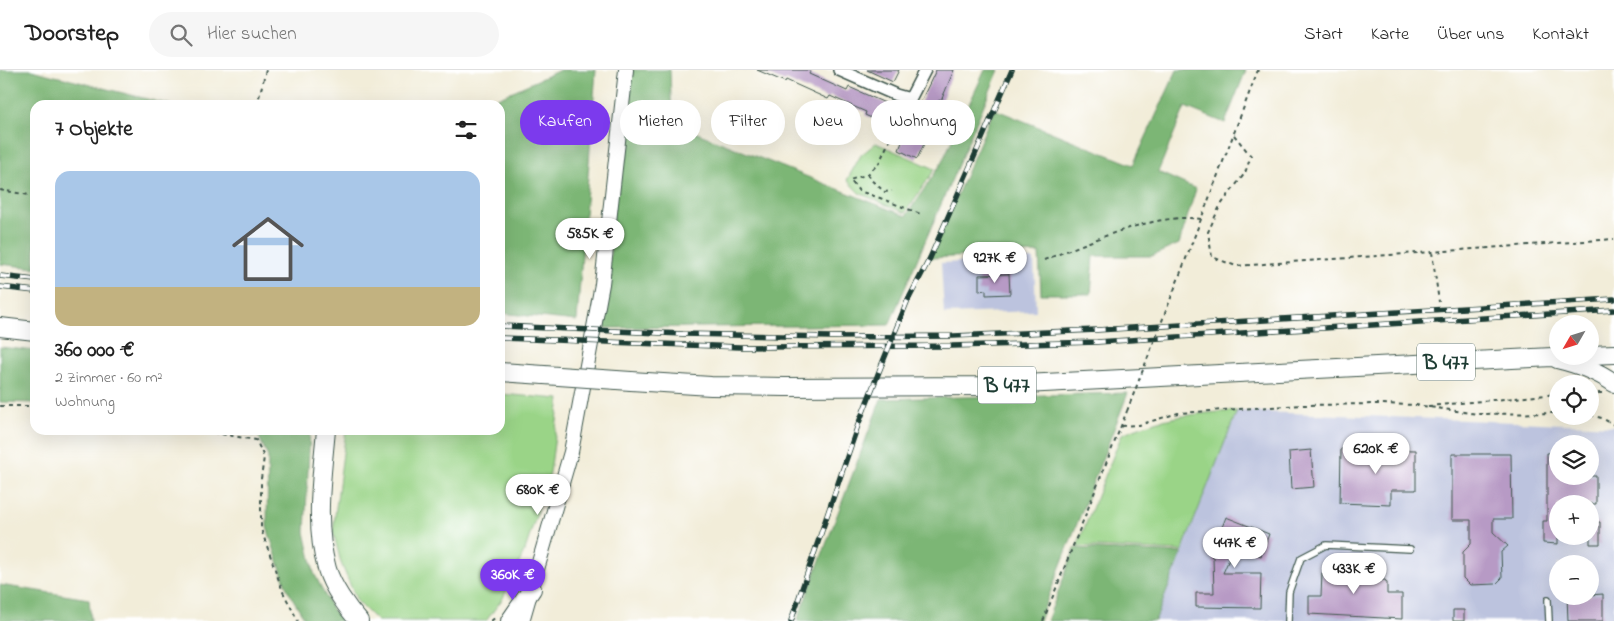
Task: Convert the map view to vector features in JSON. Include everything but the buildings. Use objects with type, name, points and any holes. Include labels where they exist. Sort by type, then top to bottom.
[{"type":"main road","points":[[0,327],[30,330]]},
{"type":"main road","points":[[1599,355],[1614,354]]},
{"type":"main road","name":"B 477","points":[[505,372],[631,381],[758,386],[985,386],[1549,358]]},
{"type":"main road","points":[[1582,365],[1614,383]]},
{"type":"main road","points":[[326,435],[320,531],[327,570],[348,608],[360,621]]},
{"type":"main road","points":[[506,616],[532,589]]},
{"type":"street","points":[[522,621],[571,452],[600,293],[626,70]]},
{"type":"street","points":[[839,70],[896,95],[910,99],[925,70]]},
{"type":"lane","points":[[1288,621],[1289,592],[1301,558],[1326,545],[1410,549]]},
{"type":"lane","points":[[1548,600],[1549,621]]},
{"type":"path","points":[[258,100],[266,70]]},
{"type":"path","points":[[1043,621],[1127,411],[1258,70]]},
{"type":"path","points":[[910,99],[879,163],[868,174],[850,180],[860,192],[923,215]]},
{"type":"path","points":[[1234,136],[1251,156],[1245,173],[1220,206],[1208,232],[1212,257],[1236,266],[1614,239]]},
{"type":"path","points":[[868,174],[871,180],[885,192],[892,191]]},
{"type":"path","points":[[0,190],[30,195]]},
{"type":"path","points":[[1044,260],[1120,231],[1172,218],[1201,219]]},
{"type":"path","points":[[1432,252],[1439,302]]},
{"type":"path","points":[[1121,426],[1140,425],[1178,413],[1200,411],[1347,404],[1423,406],[1549,395]]},
{"type":"path","points":[[0,406],[30,406]]},
{"type":"path","points":[[1423,406],[1477,414],[1549,413]]},
{"type":"path","points":[[1599,417],[1614,425]]},
{"type":"path","points":[[227,435],[256,440],[264,457],[261,479],[261,529],[283,592],[298,621]]},
{"type":"path","points":[[491,621],[506,616]]},
{"type":"shaded area","points":[[1034,259],[1036,311],[944,314],[941,263]]},
{"type":"shaded area","points":[[1237,411],[1549,423],[1549,425],[1614,426],[1614,621],[1155,621]]},
{"type":"green space","points":[[0,70],[31,70],[151,100],[30,100],[30,267],[0,264]]},
{"type":"green space","points":[[560,70],[596,70],[594,100],[520,100],[520,145],[590,145],[577,321],[505,314],[505,100],[493,100]]},
{"type":"green space","points":[[623,70],[670,70],[671,100],[621,100]]},
{"type":"green space","points":[[985,70],[999,70],[975,126],[975,100],[971,100]]},
{"type":"green space","points":[[1177,70],[1246,70],[1225,123],[1185,107],[1158,172],[1196,189],[1179,244],[1152,256],[1094,256],[1091,294],[1041,294],[1039,253],[930,258],[994,109],[1133,165]]},
{"type":"green space","points":[[620,113],[620,145],[701,145],[701,135],[711,138],[711,145],[727,145],[906,216],[941,164],[950,145],[967,145],[889,325],[605,328]]},
{"type":"green space","points":[[874,145],[881,145],[935,169],[905,213],[859,193],[847,180],[861,155]]},
{"type":"green space","points":[[0,347],[30,350],[30,403],[0,402]]},
{"type":"green space","points":[[1128,393],[1039,621],[797,621],[881,399]]},
{"type":"green space","points":[[505,394],[560,399],[550,473],[525,550],[503,598],[486,621],[377,621],[357,601],[341,563],[333,531],[345,435],[505,435]]},
{"type":"green space","points":[[1237,411],[1182,551],[1077,546],[1122,434],[1136,428],[1178,417]]},
{"type":"green space","points":[[248,435],[310,435],[305,532],[314,573],[332,609],[341,621],[306,621],[287,589],[267,527],[268,457],[259,437]]},
{"type":"green space","points":[[1075,548],[1182,553],[1155,621],[1047,621]]},
{"type":"green space","points":[[0,585],[89,599],[91,621],[0,621]]},
{"type":"railway","points":[[791,621],[858,425],[880,369],[907,302],[930,258],[1012,70]]},
{"type":"railway","points":[[0,276],[30,279]]},
{"type":"railway","points":[[0,287],[30,290]]},
{"type":"railway","points":[[505,326],[683,334],[831,337],[953,336],[1097,330],[1614,299]]},
{"type":"railway","points":[[505,338],[740,347],[952,346],[1097,342],[1614,310]]}]
